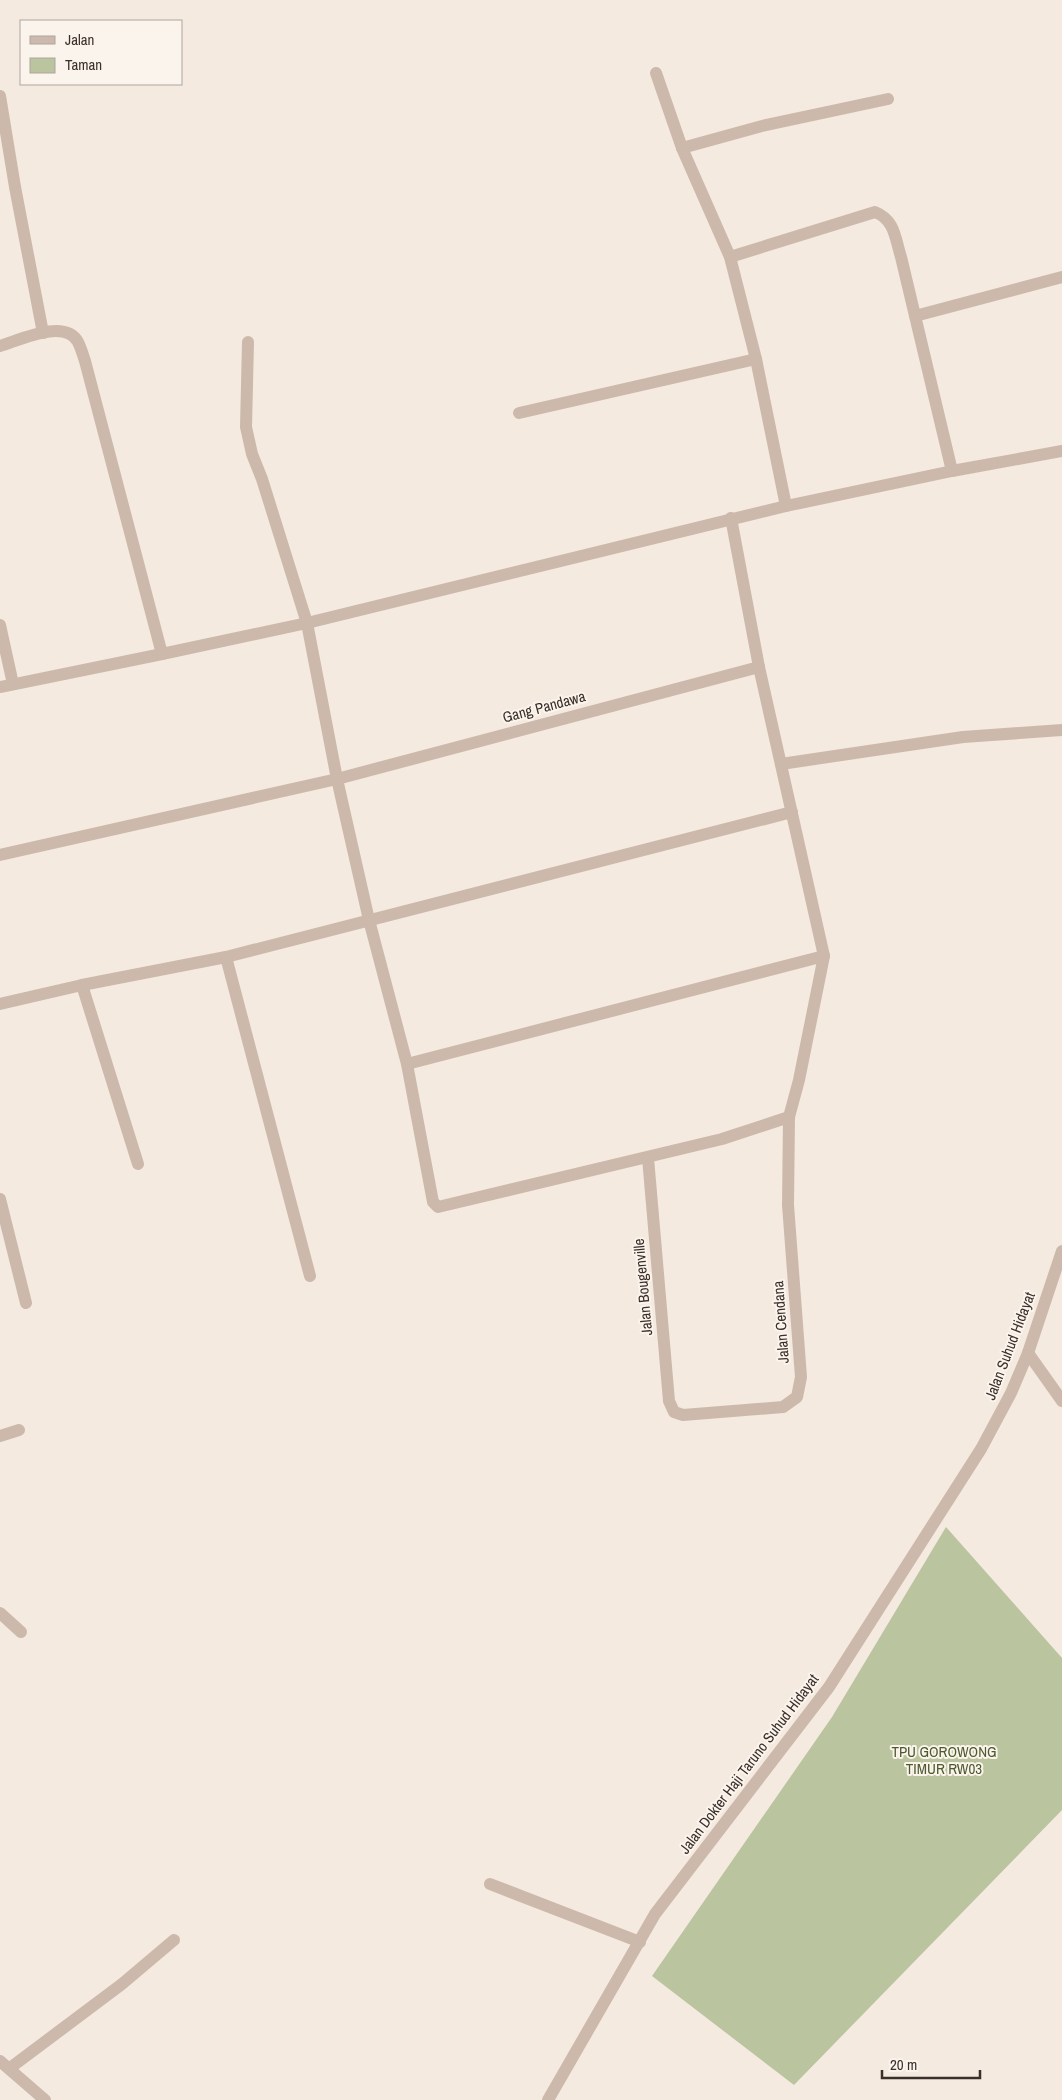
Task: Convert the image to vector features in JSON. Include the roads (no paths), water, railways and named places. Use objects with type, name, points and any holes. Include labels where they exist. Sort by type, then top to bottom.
[{"type":"street","points":[[656,73],[682,148],[730,257],[756,359],[786,506]]},
{"type":"street","points":[[0,96],[43,333]]},
{"type":"street","points":[[682,148],[762,126],[888,99]]},
{"type":"street","points":[[730,257],[875,212],[890,222],[901,257],[952,471]]},
{"type":"street","points":[[915,316],[1062,277]]},
{"type":"street","points":[[0,346],[55,330],[65,332],[78,341],[85,361],[162,654]]},
{"type":"street","points":[[248,342],[246,427],[252,454],[262,479],[307,623],[337,779],[369,920],[407,1064],[432,1202],[438,1207],[648,1158],[722,1139],[789,1117]]},
{"type":"street","points":[[519,413],[756,359]]},
{"type":"street","points":[[0,687],[307,623],[731,518],[952,471],[1062,451]]},
{"type":"street","points":[[407,1064],[824,956],[759,667],[731,518]]},
{"type":"street","points":[[0,625],[13,684]]},
{"type":"street","name":"Gang Pandawa","points":[[0,855],[337,779],[759,667]]},
{"type":"street","points":[[781,764],[964,737],[1062,730]]},
{"type":"street","points":[[0,1004],[82,985],[226,956],[792,812]]},
{"type":"street","points":[[226,956],[310,1276]]},
{"type":"street","name":"Jalan Cendana","points":[[674,1412],[683,1415],[783,1407],[797,1397],[801,1378],[788,1205],[789,1117],[799,1080],[824,956]]},
{"type":"street","points":[[82,985],[138,1164]]},
{"type":"street","name":"Jalan Bougenville","points":[[648,1158],[669,1401],[674,1412]]},
{"type":"street","points":[[0,1199],[26,1303]]},
{"type":"street","name":"Jalan Suhud Hidayat","points":[[981,1449],[1011,1393],[1028,1353],[1062,1251]]},
{"type":"street","points":[[1028,1353],[1062,1402]]},
{"type":"street","points":[[0,1436],[19,1430]]},
{"type":"street","name":"Jalan Dokter Haji Taruno Suhud Hidayat","points":[[548,2100],[655,1914],[829,1687],[938,1520],[981,1449]]},
{"type":"street","points":[[0,1612],[21,1632]]},
{"type":"street","points":[[490,1884],[640,1942]]},
{"type":"street","points":[[45,2100],[5,2064],[122,1984],[174,1940]]},
{"type":"park label","name":"TPU GOROWONG TIMUR RW03","points":[[944,1760]]}]
